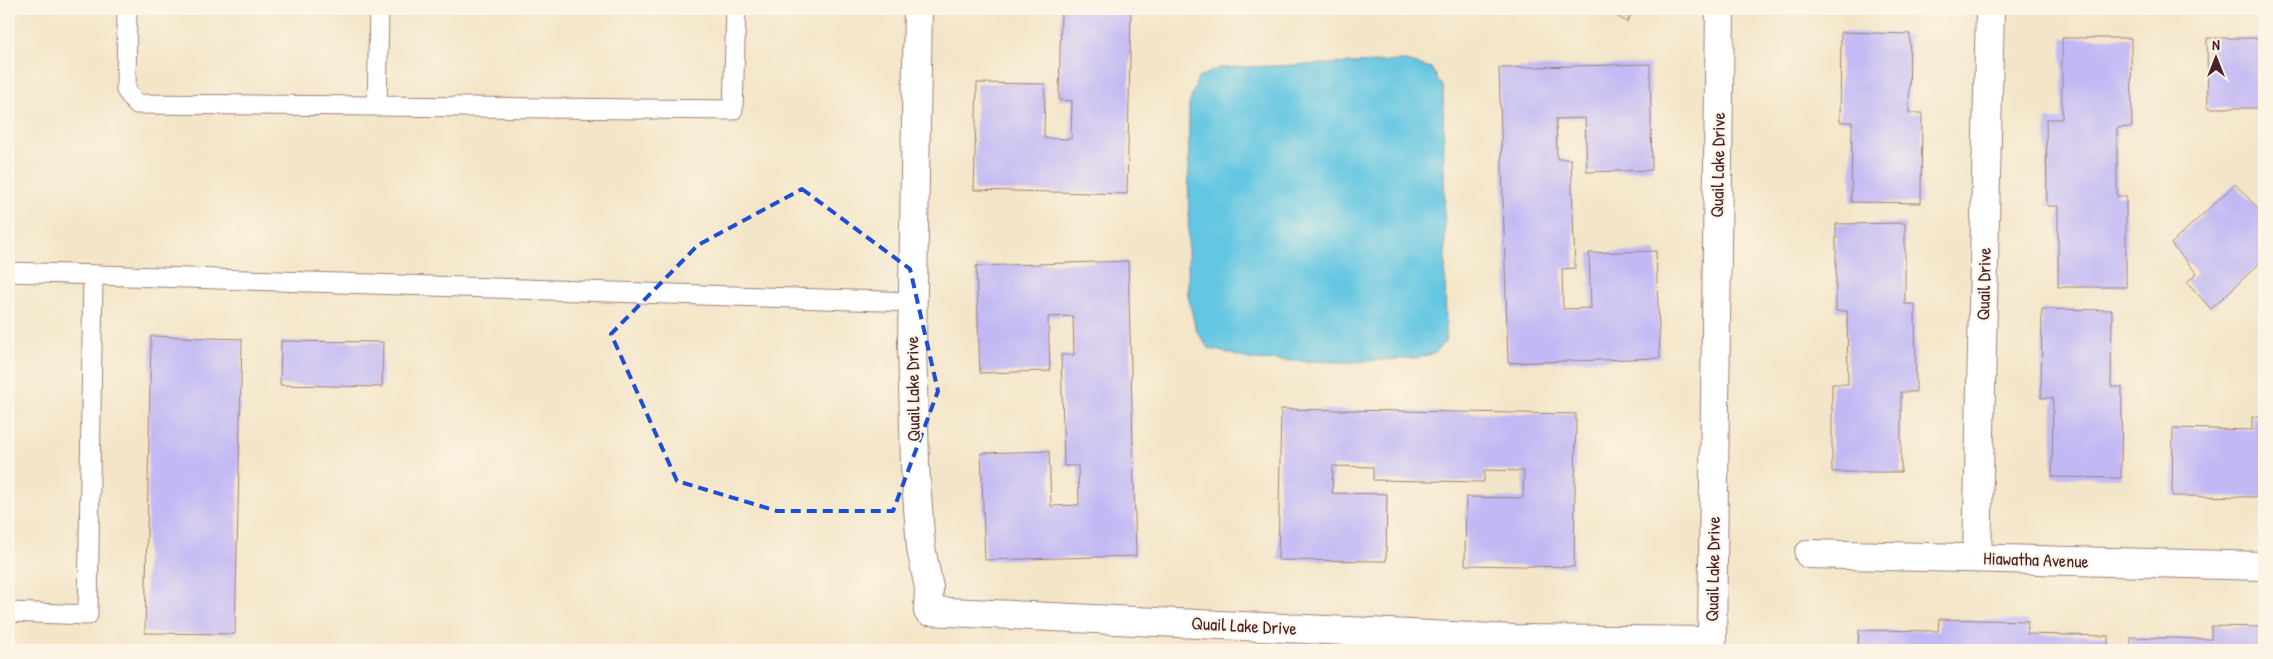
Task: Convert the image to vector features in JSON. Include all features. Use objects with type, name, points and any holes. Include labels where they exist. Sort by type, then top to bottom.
[{"type":"street","name":"Quail Lake Drive","points":[[918,9],[912,302],[915,466],[921,548],[928,588],[928,612],[1514,639],[1712,641],[1720,9]]},
{"type":"street","name":"Quail Drive","points":[[1977,558],[1990,9]]},
{"type":"street","name":"Hiawatha Avenue","points":[[1809,554],[2264,566]]},
{"type":"lane","points":[[127,9],[126,90],[136,104],[733,110],[736,9]]},
{"type":"lane","points":[[377,106],[379,9]]},
{"type":"lane","points":[[9,272],[912,302]]},
{"type":"lane","points":[[9,612],[88,615],[93,275]]},
{"type":"highlighted area","points":[[802,189],[910,269],[938,391],[893,511],[777,511],[677,481],[611,334],[698,245]]},
{"type":"water","points":[[1406,61],[1431,68],[1443,88],[1446,340],[1435,353],[1415,358],[1349,362],[1253,360],[1208,348],[1196,330],[1188,295],[1189,105],[1198,78],[1219,68]]},
{"type":"building","points":[[1061,9],[1131,9],[1127,194],[974,190],[977,83],[1045,84],[1044,138],[1071,139],[1072,101],[1059,100]]},
{"type":"building","points":[[1190,9],[1224,9],[1225,10],[1191,12]]},
{"type":"building","points":[[1604,9],[1634,9],[1627,22]]},
{"type":"building","points":[[1841,32],[1910,34],[1909,113],[1922,113],[1921,203],[1851,202],[1852,122],[1840,122]]},
{"type":"building","points":[[2062,38],[2131,38],[2132,127],[2117,128],[2117,196],[2126,196],[2126,287],[2058,287],[2058,206],[2047,206],[2046,119],[2062,119]]},
{"type":"building","points":[[2207,38],[2264,38],[2264,108],[2208,108]]},
{"type":"building","points":[[1650,64],[1652,170],[1587,172],[1585,118],[1556,119],[1557,159],[1571,159],[1575,268],[1562,269],[1563,309],[1591,308],[1589,253],[1656,251],[1660,358],[1508,363],[1499,68]]},
{"type":"building","points":[[2235,184],[2264,215],[2264,259],[2211,309],[2187,282],[2197,273],[2171,244]]},
{"type":"building","points":[[1905,223],[1905,304],[1915,304],[1916,392],[1901,392],[1901,472],[1832,472],[1832,384],[1848,384],[1847,311],[1836,311],[1836,224]]},
{"type":"building","points":[[1128,261],[1136,556],[985,560],[981,453],[1049,451],[1051,506],[1079,505],[1078,466],[1064,466],[1061,355],[1074,355],[1073,316],[1048,317],[1050,371],[980,373],[976,266]]},
{"type":"building","points":[[2042,309],[2112,310],[2111,387],[2122,387],[2121,478],[2052,477],[2053,398],[2041,398]]},
{"type":"building","points":[[151,336],[242,339],[235,634],[145,633]]},
{"type":"building","points":[[281,341],[383,342],[382,387],[280,385]]},
{"type":"building","points":[[1281,409],[1576,414],[1574,567],[1465,565],[1466,497],[1523,498],[1524,471],[1484,470],[1484,482],[1373,480],[1373,467],[1333,466],[1332,493],[1387,494],[1386,561],[1278,560]]},
{"type":"building","points":[[2252,417],[2264,417],[2263,497],[2172,496],[2173,428],[2252,430]]},
{"type":"building","points":[[1939,619],[2028,621],[2027,634],[2108,636],[2108,650],[1858,650],[1859,630],[1938,631]]},
{"type":"building","points":[[2211,626],[2264,627],[2264,650],[2131,650],[2131,637],[2211,639]]}]
